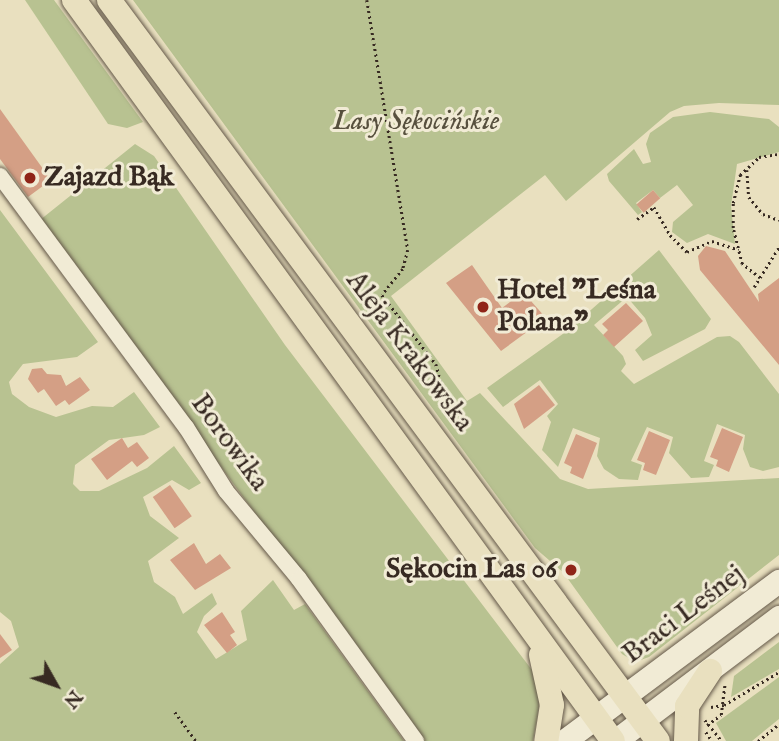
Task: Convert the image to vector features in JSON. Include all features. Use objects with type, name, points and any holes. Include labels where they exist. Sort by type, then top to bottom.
[{"type":"main road","points":[[74,0],[536,638],[614,741]]},
{"type":"main road","name":"Aleja Krakowska","points":[[109,0],[658,741]]},
{"type":"main road","name":"Braci Leśnej","points":[[564,741],[779,580]]},
{"type":"main road","name":"Braci Leśnej","points":[[614,741],[718,672],[779,617]]},
{"type":"main road","points":[[536,638],[552,695],[546,741]]},
{"type":"main road","points":[[694,734],[687,706],[718,672]]},
{"type":"street","name":"Borowika","points":[[0,176],[186,427],[226,491],[299,579],[416,741]]},
{"type":"path","points":[[366,0],[408,250],[403,269],[382,295],[436,364],[449,412]]},
{"type":"path","points":[[761,278],[742,264],[733,203],[740,175],[759,157],[779,154]]},
{"type":"path","points":[[747,168],[749,197],[763,214],[779,220]]},
{"type":"path","points":[[637,219],[654,207],[670,235],[687,252],[712,241],[739,250]]},
{"type":"path","points":[[754,287],[779,247]]},
{"type":"path","points":[[718,672],[724,705]]},
{"type":"path","points":[[694,734],[715,720],[724,705],[779,672]]},
{"type":"path","points":[[174,712],[196,741]]},
{"type":"path","points":[[758,741],[779,724]]},
{"type":"path","points":[[713,725],[722,741]]},
{"type":"green space","points":[[25,0],[54,0],[143,122],[127,128],[108,124]]},
{"type":"green space","name":"Lasy Sękocińskie","points":[[133,0],[779,0],[779,105],[719,103],[684,106],[670,112],[566,201],[545,175],[391,296],[467,401],[480,393],[560,479],[588,489],[779,478],[779,555],[649,657],[635,662],[622,654],[568,579],[575,572],[570,565],[564,573],[535,548]]},
{"type":"green space","points":[[710,112],[769,119],[779,127],[779,152],[737,164],[731,206],[735,244],[708,234],[687,243],[672,232],[673,222],[693,205],[677,185],[660,198],[653,190],[636,203],[642,212],[638,215],[609,181],[607,174],[634,149],[643,164],[651,162],[646,144],[650,133],[673,117]]},
{"type":"green space","points":[[135,144],[154,156],[285,345],[535,674],[542,692],[533,741],[422,741],[40,220]]},
{"type":"green space","points":[[0,210],[98,342],[77,357],[23,364],[9,382],[12,394],[29,407],[56,417],[92,406],[113,407],[134,392],[160,427],[144,435],[109,440],[75,465],[73,484],[80,491],[99,491],[147,468],[174,446],[201,483],[189,490],[172,480],[143,497],[150,516],[179,538],[148,561],[154,582],[175,597],[183,614],[212,593],[217,604],[204,616],[197,632],[216,659],[247,640],[241,611],[273,580],[294,610],[305,604],[404,741],[0,741],[0,664],[19,647],[11,621],[0,612]]},
{"type":"green space","points":[[659,250],[711,319],[705,329],[643,361],[635,350],[652,335],[645,318],[627,297],[594,325],[623,356],[626,364],[621,371],[634,384],[717,337],[730,336],[739,342],[779,394],[779,467],[763,471],[750,467],[743,449],[745,435],[717,424],[704,461],[714,465],[709,477],[691,478],[669,453],[673,437],[647,427],[631,461],[642,465],[638,480],[619,479],[604,469],[597,456],[600,438],[573,428],[558,467],[542,450],[551,422],[547,416],[558,404],[540,380],[503,407],[487,388],[567,331]]},
{"type":"green space","points":[[779,642],[779,669],[731,697],[734,676]]},
{"type":"green space","points":[[779,677],[779,719],[752,741],[726,741],[716,723]]},
{"type":"building","points":[[0,109],[51,180],[28,197],[0,159]]},
{"type":"building","points":[[653,190],[660,198],[644,213],[636,204]]},
{"type":"building","points":[[706,246],[725,251],[759,302],[758,294],[779,278],[779,365],[700,270],[698,256]]},
{"type":"building","name":"Hotel \"Leśna Polana\"","points":[[472,265],[502,308],[523,292],[546,318],[501,351],[446,283]]},
{"type":"building","points":[[626,303],[643,321],[614,347],[603,335],[608,330],[602,324]]},
{"type":"building","points":[[42,368],[47,374],[61,375],[66,386],[80,377],[90,390],[69,405],[65,400],[56,406],[44,389],[38,393],[28,379],[32,369]]},
{"type":"building","points":[[539,385],[555,405],[524,429],[514,404]]},
{"type":"building","points":[[722,428],[743,437],[729,472],[716,466],[718,460],[710,457]]},
{"type":"building","points":[[649,431],[670,440],[656,475],[643,470],[645,463],[637,460]]},
{"type":"building","points":[[576,434],[597,443],[583,479],[570,473],[572,467],[564,463]]},
{"type":"building","points":[[122,438],[128,448],[137,442],[149,458],[137,467],[132,461],[107,480],[91,459]]},
{"type":"building","points":[[170,485],[192,516],[175,528],[153,497]]},
{"type":"building","points":[[194,543],[206,564],[220,554],[231,568],[195,590],[170,560]]},
{"type":"building","points":[[222,612],[235,632],[230,635],[237,645],[227,653],[204,625]]},
{"type":"building","points":[[0,634],[12,650],[0,658]]},
{"type":"place","name":"Zajazd Bąk","points":[[30,178]]},
{"type":"place","name":"Hotel \"Leśna Polana\"","points":[[483,307]]},
{"type":"place","name":"Sękocin Las 06","points":[[571,570]]}]
